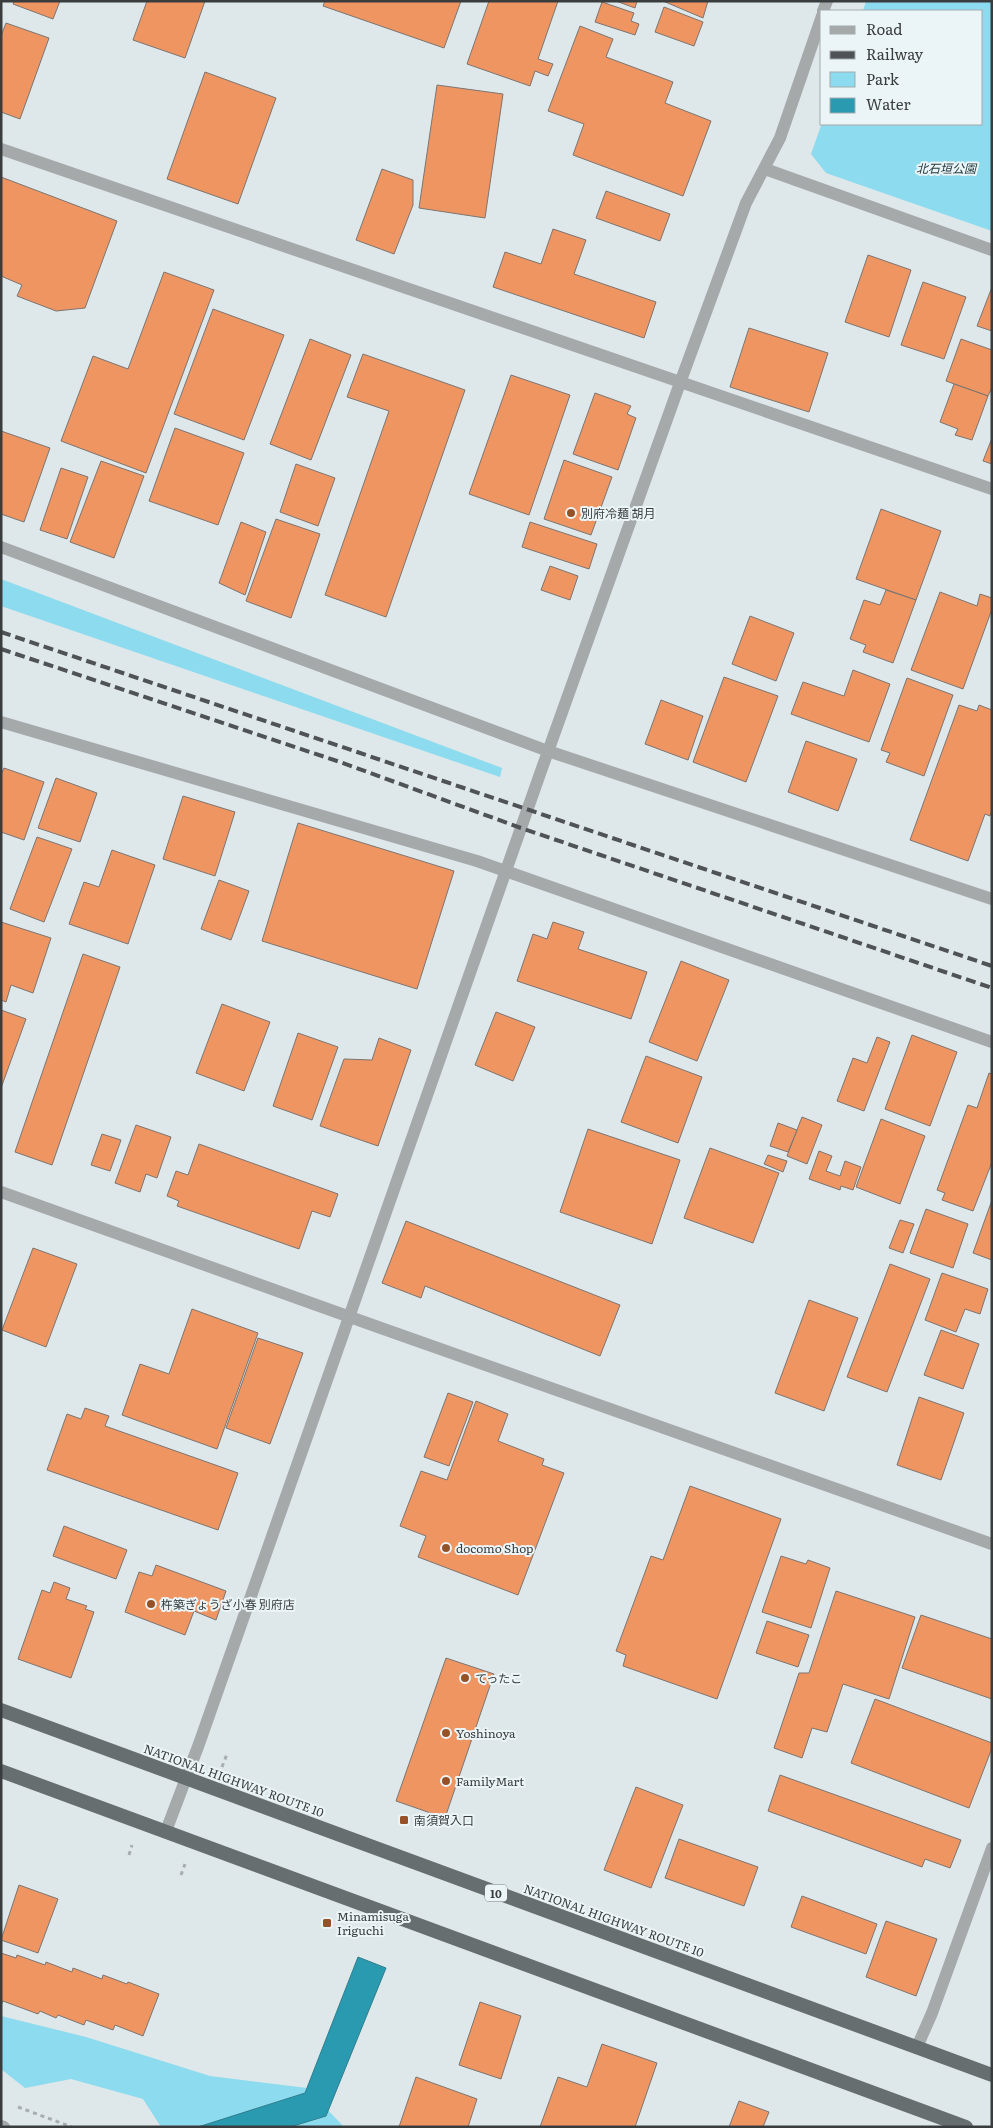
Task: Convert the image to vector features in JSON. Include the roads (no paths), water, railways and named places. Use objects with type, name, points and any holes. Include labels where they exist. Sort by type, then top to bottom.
[{"type":"highway","name":"NATIONAL HIGHWAY ROUTE 10","points":[[1,1710],[992,2075]]},
{"type":"highway","points":[[1,1771],[966,2127]]},
{"type":"street","points":[[166,1831],[680,383],[746,203],[780,138],[820,22]]},
{"type":"street","points":[[1,149],[992,490]]},
{"type":"street","points":[[765,169],[992,250]]},
{"type":"street","points":[[1,547],[548,751],[992,900]]},
{"type":"street","points":[[1,722],[506,871],[992,1042]]},
{"type":"street","points":[[1,1192],[992,1544]]},
{"type":"street","points":[[917,2047],[932,2013],[992,1848]]},
{"type":"water","points":[[358,1957],[386,1968],[326,2116],[290,2127],[198,2127],[305,2093]]},
{"type":"railway","points":[[1,632],[992,966]]},
{"type":"railway","points":[[1,649],[340,762],[521,828],[992,988]]},
{"type":"place","name":"別府冷麺 胡月","points":[[571,513]]},
{"type":"place","name":"docomo Shop","points":[[446,1548]]},
{"type":"place","name":"杵築ぎょうざ小春 別府店","points":[[151,1604]]},
{"type":"place","name":"てったこ","points":[[465,1678]]},
{"type":"place","name":"Yoshinoya","points":[[446,1733]]},
{"type":"place","name":"FamilyMart","points":[[446,1781]]},
{"type":"place","name":"南須賀入口","points":[[404,1820]]},
{"type":"place","name":"Minamisuga Iriguchi","points":[[327,1923]]},
{"type":"park label","name":"北石垣公園","points":[[946,168]]}]
